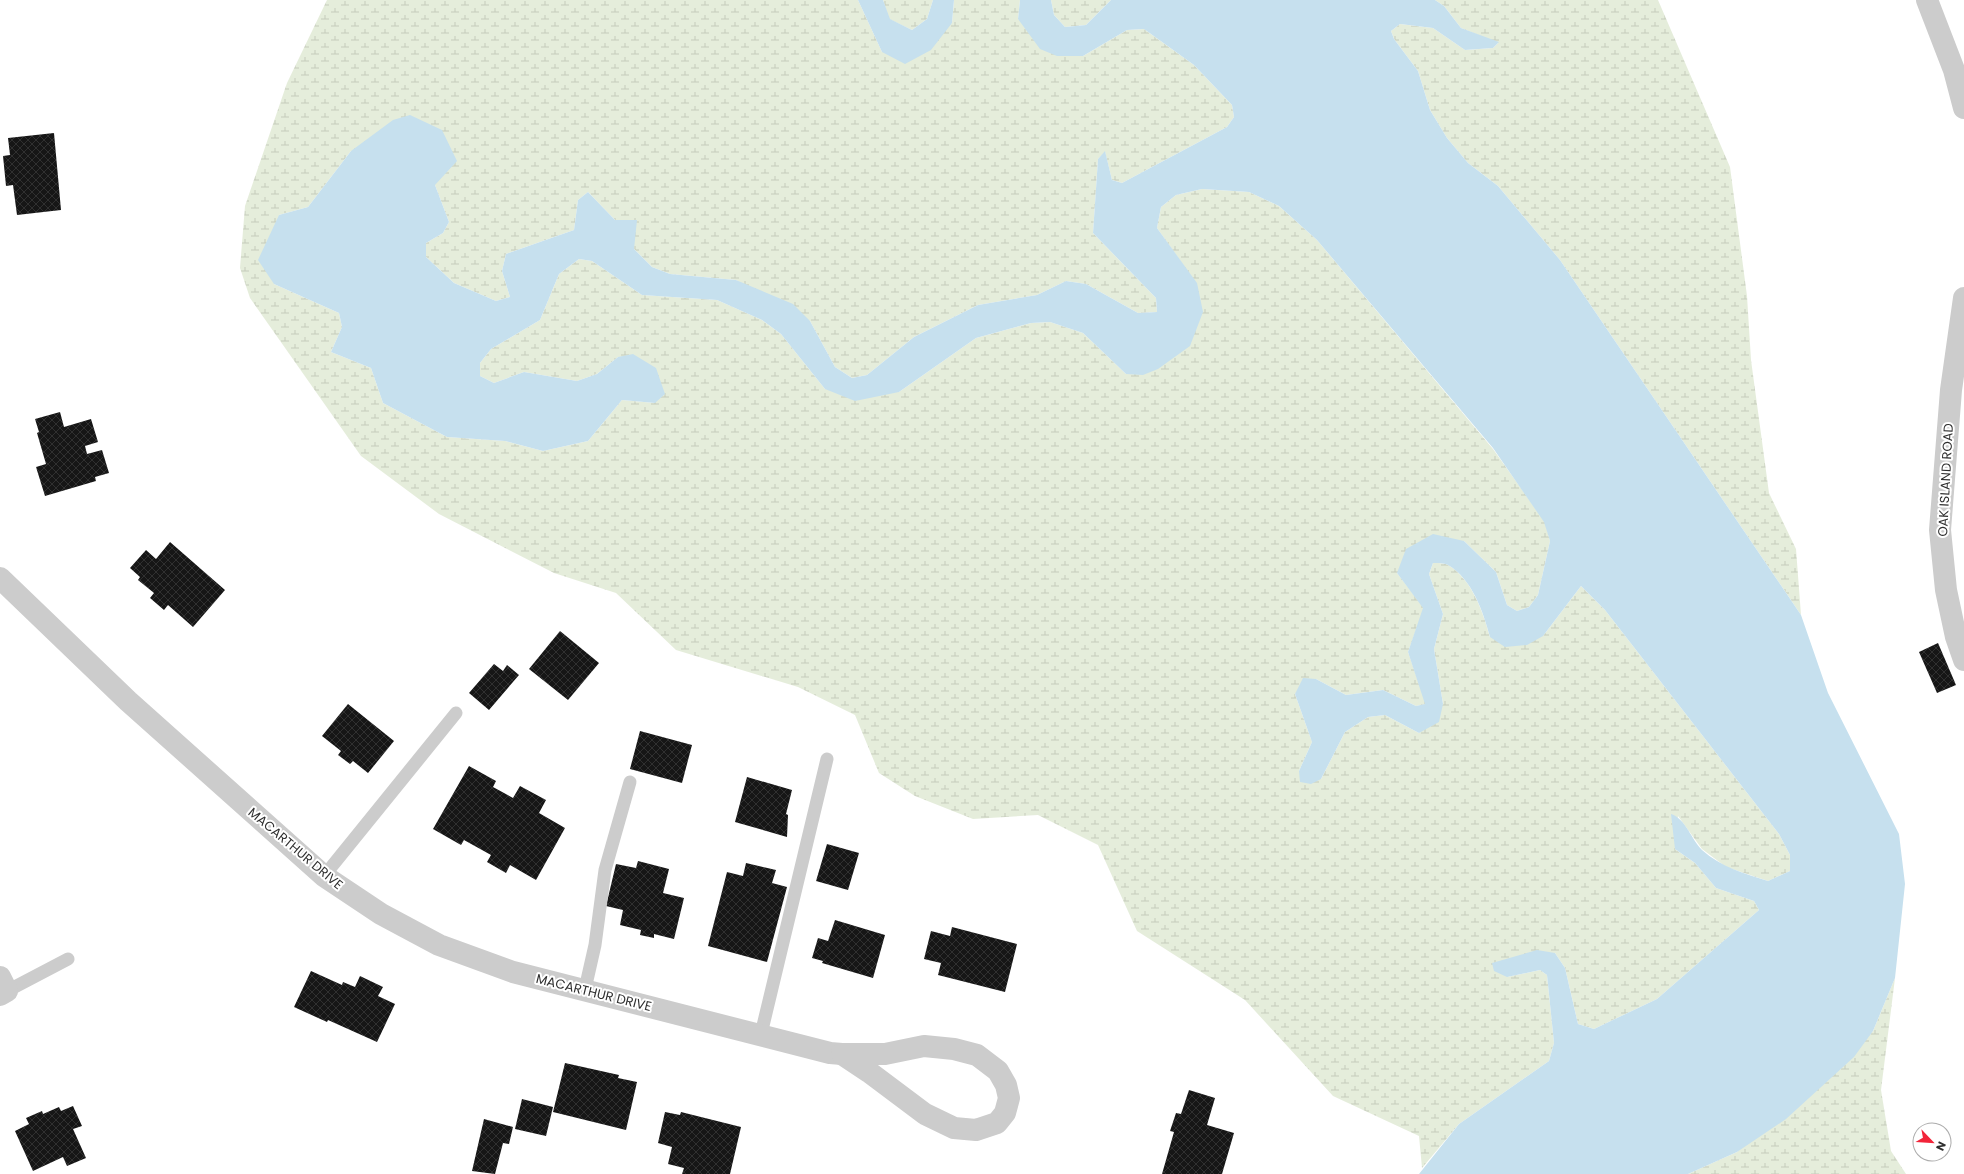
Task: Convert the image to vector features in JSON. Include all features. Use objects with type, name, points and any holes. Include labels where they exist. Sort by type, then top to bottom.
[{"type":"street","points":[[1927,0],[1954,70],[1964,108]]},
{"type":"street","name":"OAK ISLAND ROAD","points":[[1964,298],[1951,390],[1940,530],[1946,590],[1956,637],[1964,660]]},
{"type":"street","name":"MACARTHUR DRIVE","points":[[0,578],[128,700],[324,876],[381,914],[439,945],[513,972],[585,989],[830,1053],[885,1054],[924,1046],[954,1048],[977,1055],[998,1071],[1006,1085],[1009,1098],[1005,1113],[998,1123],[976,1130],[954,1128],[925,1114],[869,1072],[842,1054]]},
{"type":"lane","points":[[324,876],[456,713]]},
{"type":"lane","points":[[761,1034],[827,759]]},
{"type":"lane","points":[[585,989],[595,945],[605,870],[630,782]]},
{"type":"lane","points":[[2,988],[68,959]]},
{"type":"green space","points":[[327,0],[858,0],[882,52],[952,23],[954,0],[1020,0],[1018,19],[1083,56],[1127,30],[1144,29],[1194,65],[1232,105],[1234,117],[1227,127],[1122,183],[1112,180],[1105,152],[1098,159],[1093,233],[1156,298],[1157,312],[1138,313],[1086,284],[1066,281],[1037,295],[978,305],[914,337],[867,375],[852,378],[835,367],[810,321],[736,280],[670,274],[652,267],[634,249],[615,220],[588,192],[578,200],[574,230],[506,254],[502,271],[510,297],[496,301],[454,283],[426,257],[426,243],[443,233],[449,222],[435,185],[351,151],[308,207],[279,215],[274,284],[339,313],[342,327],[331,352],[371,368],[383,403],[447,437],[505,441],[543,451],[588,441],[622,400],[655,403],[618,357],[597,374],[577,381],[524,372],[494,383],[480,376],[480,363],[491,349],[540,320],[559,274],[579,259],[592,261],[642,295],[717,300],[762,320],[781,334],[825,389],[899,392],[976,338],[1031,323],[1050,322],[1083,333],[1126,374],[1196,283],[1157,228],[1161,207],[1176,195],[1202,189],[1249,192],[1279,206],[1317,240],[1493,449],[1545,522],[1550,541],[1538,595],[1529,607],[1517,611],[1507,605],[1496,572],[1464,541],[1397,573],[1424,608],[1408,652],[1426,704],[1416,706],[1383,690],[1346,695],[1316,679],[1295,694],[1312,742],[1299,771],[1321,779],[1345,732],[1368,717],[1385,715],[1419,733],[1443,704],[1434,649],[1443,614],[1429,574],[1433,563],[1443,563],[1448,565],[1464,579],[1470,587],[1480,607],[1490,637],[1543,636],[1581,586],[1605,610],[1779,834],[1790,855],[1790,871],[1768,881],[1726,867],[1702,849],[1678,816],[1675,849],[1695,863],[1716,888],[1754,901],[1759,910],[1657,999],[1594,1029],[1578,1024],[1565,968],[1555,953],[1507,977],[1540,970],[1547,975],[1554,1043],[1549,1061],[1459,1124],[1422,1168],[1419,1136],[1333,1096],[1245,1000],[1137,931],[1098,845],[1038,815],[973,819],[915,796],[879,773],[855,715],[798,687],[676,650],[616,593],[554,573],[439,514],[361,456],[250,298],[240,268],[245,206],[287,83]]},
{"type":"green space","points":[[883,0],[933,0],[927,19],[912,30],[889,19]]},
{"type":"green space","points":[[1051,0],[1111,0],[1086,25],[1065,27],[1054,15]]},
{"type":"green space","points":[[1435,0],[1658,0],[1730,167],[1747,296],[1751,360],[1769,493],[1796,549],[1801,615],[1560,260],[1498,186],[1468,163],[1447,138],[1430,110],[1418,71],[1394,39],[1391,31],[1400,24],[1433,28],[1465,50],[1493,48],[1498,43],[1461,28],[1444,6]]},
{"type":"green space","points":[[1895,978],[1881,1090],[1891,1151],[1906,1174],[1688,1174],[1737,1152],[1873,1031]]},
{"type":"water","points":[[858,0],[883,0],[890,19],[912,30],[927,19],[933,0],[954,0],[952,23],[931,50],[905,64],[882,52]]},
{"type":"water","points":[[1020,0],[1051,0],[1054,15],[1065,27],[1086,25],[1111,0],[1435,0],[1444,6],[1461,28],[1499,42],[1493,48],[1465,50],[1433,28],[1400,24],[1391,31],[1394,39],[1418,71],[1430,110],[1447,138],[1468,163],[1498,186],[1560,260],[1801,615],[1828,693],[1899,834],[1905,884],[1895,978],[1873,1031],[1854,1057],[1786,1119],[1737,1152],[1688,1174],[1419,1174],[1459,1124],[1549,1061],[1554,1043],[1547,975],[1540,970],[1507,977],[1494,971],[1492,963],[1537,950],[1555,953],[1565,968],[1578,1024],[1594,1029],[1657,999],[1759,910],[1754,901],[1716,888],[1695,863],[1675,849],[1671,814],[1681,820],[1698,846],[1709,856],[1725,865],[1751,876],[1768,881],[1790,871],[1790,855],[1779,834],[1605,610],[1581,586],[1543,636],[1527,645],[1505,647],[1490,637],[1480,606],[1464,578],[1448,565],[1443,563],[1433,563],[1429,574],[1443,614],[1434,649],[1443,704],[1439,722],[1419,733],[1385,715],[1368,717],[1345,732],[1321,779],[1311,784],[1300,782],[1299,771],[1312,742],[1295,694],[1303,678],[1316,679],[1346,695],[1383,690],[1416,706],[1425,704],[1408,652],[1423,608],[1397,573],[1406,549],[1433,534],[1464,541],[1496,572],[1507,605],[1517,611],[1529,607],[1538,595],[1550,541],[1544,522],[1493,448],[1317,240],[1279,206],[1249,192],[1202,189],[1176,195],[1161,207],[1157,228],[1197,283],[1203,312],[1190,346],[1158,369],[1143,375],[1126,374],[1083,333],[1050,322],[1031,323],[976,338],[899,392],[855,401],[825,389],[781,334],[762,320],[717,300],[642,295],[592,261],[579,259],[559,274],[540,320],[491,349],[480,363],[480,376],[494,383],[524,372],[577,381],[597,374],[618,357],[633,354],[656,368],[665,394],[655,403],[622,400],[588,441],[543,451],[505,441],[447,437],[383,403],[371,368],[331,352],[342,327],[339,313],[274,284],[258,260],[279,215],[308,207],[351,151],[393,120],[410,115],[442,130],[457,161],[435,185],[449,222],[443,233],[426,243],[426,257],[454,283],[496,301],[510,297],[502,271],[506,254],[574,230],[578,200],[588,192],[615,220],[637,220],[634,249],[652,267],[670,274],[736,280],[793,304],[810,321],[835,367],[852,378],[867,375],[914,337],[978,305],[1037,295],[1066,281],[1086,284],[1138,313],[1157,312],[1156,298],[1093,233],[1098,159],[1105,151],[1112,180],[1122,183],[1227,127],[1234,117],[1232,105],[1194,65],[1144,29],[1127,30],[1083,56],[1057,56],[1040,49],[1018,19]]},
{"type":"building","points":[[54,133],[61,210],[17,215],[13,185],[6,186],[3,156],[10,155],[8,138]]},
{"type":"building","points":[[60,412],[64,427],[91,419],[98,442],[85,446],[87,454],[102,450],[109,473],[95,477],[96,481],[45,496],[36,467],[46,464],[37,433],[39,432],[35,419]]},
{"type":"building","points":[[170,542],[225,590],[193,627],[168,605],[164,610],[150,598],[154,593],[138,580],[140,577],[130,568],[146,550],[156,559]]},
{"type":"building","points":[[560,631],[599,663],[568,700],[529,669]]},
{"type":"building","points":[[1938,643],[1956,685],[1937,693],[1919,652]]},
{"type":"building","points":[[494,664],[503,671],[507,665],[519,675],[489,710],[469,693]]},
{"type":"building","points":[[348,704],[394,741],[368,773],[353,761],[350,764],[338,755],[341,751],[322,736]]},
{"type":"building","points":[[640,731],[692,745],[682,783],[630,769]]},
{"type":"building","points":[[469,766],[496,781],[493,787],[513,798],[520,786],[546,800],[539,813],[565,828],[536,880],[510,865],[506,873],[487,862],[491,855],[464,840],[461,845],[433,829]]},
{"type":"building","points":[[747,777],[792,790],[786,814],[788,815],[787,837],[735,822]]},
{"type":"building","points":[[827,844],[859,853],[848,890],[816,881]]},
{"type":"building","points":[[638,861],[669,869],[663,893],[684,898],[674,939],[654,934],[654,938],[640,935],[641,930],[620,925],[623,910],[606,906],[616,864],[636,868]]},
{"type":"building","points":[[746,863],[776,870],[772,883],[787,887],[767,962],[708,946],[727,872],[743,876]]},
{"type":"building","points":[[835,920],[885,935],[873,978],[822,963],[823,961],[812,958],[818,938],[828,941]]},
{"type":"building","points":[[952,927],[1017,944],[1005,992],[938,975],[941,963],[924,959],[931,931],[950,936]]},
{"type":"building","points":[[311,971],[342,985],[343,982],[355,987],[360,976],[383,987],[378,996],[395,1004],[377,1042],[328,1020],[327,1022],[294,1007]]},
{"type":"building","points":[[565,1063],[619,1075],[618,1078],[637,1082],[626,1130],[553,1112]]},
{"type":"building","points":[[1189,1090],[1215,1098],[1207,1125],[1234,1133],[1222,1174],[1162,1174],[1174,1132],[1170,1131],[1176,1113],[1181,1114]]},
{"type":"building","points":[[522,1099],[553,1107],[546,1136],[515,1129]]},
{"type":"building","points":[[73,1106],[82,1126],[73,1129],[86,1158],[67,1166],[63,1157],[33,1171],[15,1131],[29,1124],[26,1118],[42,1111],[43,1114],[59,1107],[61,1111]]},
{"type":"building","points":[[665,1112],[680,1115],[681,1112],[741,1127],[730,1174],[682,1174],[684,1168],[668,1164],[672,1147],[658,1143]]},
{"type":"building","points":[[484,1119],[513,1127],[509,1144],[503,1143],[495,1174],[472,1171]]}]
